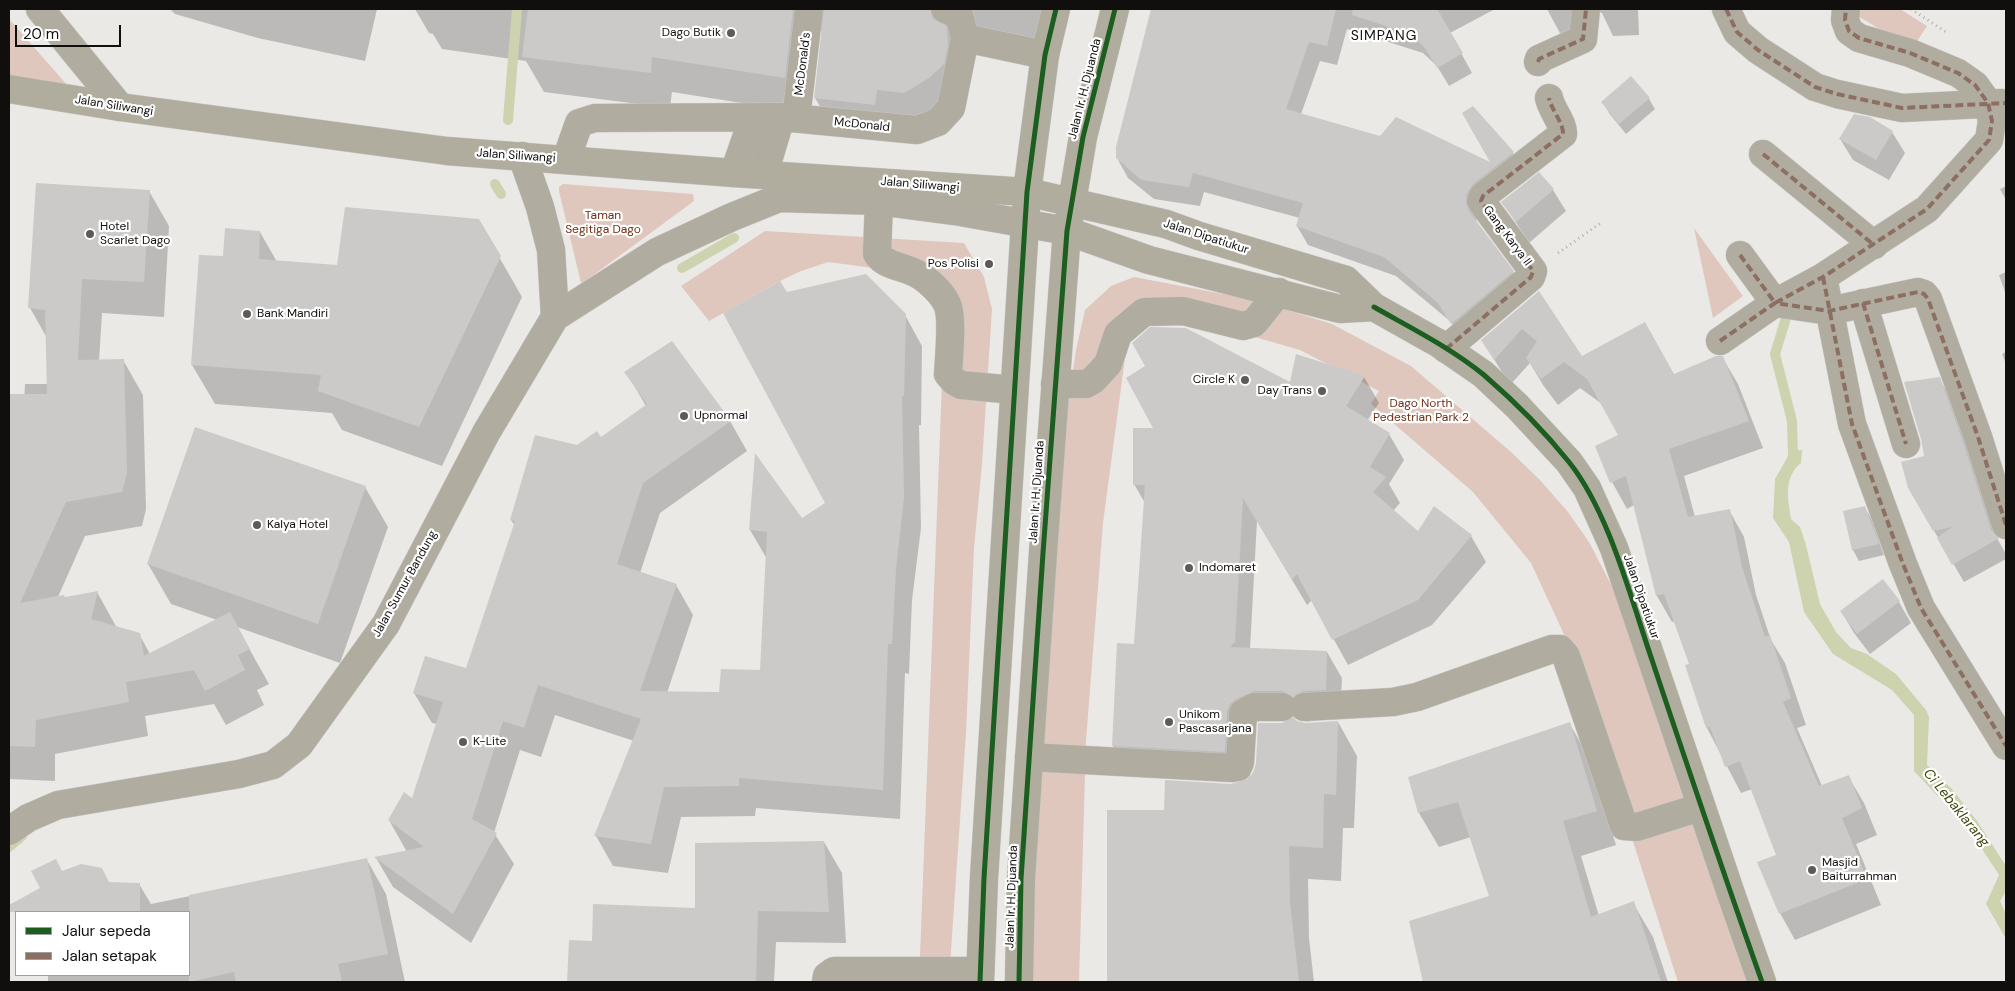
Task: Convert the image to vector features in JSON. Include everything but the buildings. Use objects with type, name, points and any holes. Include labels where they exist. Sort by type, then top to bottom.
[{"type":"main road","points":[[980,977],[1027,192],[1044,55],[1056,9]]},
{"type":"main road","name":"Jalan Ir. H. Djuanda","points":[[1019,982],[1021,879],[1055,384],[1068,231],[1083,137],[1115,9]]},
{"type":"main road","name":"Jalan Siliwangi","points":[[9,89],[120,107],[447,151],[734,173],[1027,192]]},
{"type":"main road","name":"Jalan Dipatiukur","points":[[1027,192],[1166,224],[1198,236],[1346,280],[1374,307],[1446,349],[1483,374],[1517,406],[1569,462],[1587,488],[1614,548],[1762,982]]},
{"type":"main road","points":[[1068,231],[1149,260],[1340,309],[1374,307]]},
{"type":"street","points":[[40,9],[120,107]]},
{"type":"street","name":"McDonald's","points":[[764,174],[789,118],[809,9]]},
{"type":"street","points":[[946,9],[959,15],[965,38],[1044,55]]},
{"type":"street","points":[[1538,62],[1539,58],[1583,39],[1586,9]]},
{"type":"street","points":[[1726,9],[1737,32],[1758,50],[1815,87],[1837,94],[1902,108],[1997,103]]},
{"type":"street","points":[[1846,9],[1845,20],[1849,32],[1859,38],[1910,53],[1958,73],[1997,103]]},
{"type":"street","name":"McDonald","points":[[566,160],[579,123],[595,118],[789,118],[917,130],[938,122],[951,108],[965,38]]},
{"type":"street","name":"Gang Karya II","points":[[1446,349],[1531,277],[1532,270],[1481,201],[1483,196],[1563,134],[1563,129],[1551,108],[1549,98]]},
{"type":"street","points":[[1720,341],[1775,302],[1874,245],[1927,209],[1989,140],[1997,103]]},
{"type":"street","points":[[734,173],[753,118]]},
{"type":"street","points":[[1763,154],[1874,245]]},
{"type":"street","points":[[522,156],[540,207],[551,250],[555,317]]},
{"type":"street","name":"Jalan Siliwangi","points":[[555,317],[657,252],[732,217],[779,198],[879,201],[955,211],[1068,231]]},
{"type":"street","points":[[879,201],[877,254],[881,260],[887,263],[916,272],[934,287],[948,305],[948,374],[961,385],[1014,390]]},
{"type":"street","points":[[1740,255],[1775,302],[1829,311],[1918,292],[1924,294],[1928,299],[1978,437],[2006,525]]},
{"type":"street","points":[[1823,276],[1852,424],[1903,564],[1922,608],[2006,746]]},
{"type":"street","points":[[1055,384],[1086,384],[1094,380],[1108,364],[1118,334],[1144,312],[1183,310],[1243,326],[1254,323],[1279,292]]},
{"type":"street","points":[[1863,303],[1906,444]]},
{"type":"street","name":"Jalan Sumur Bandung","points":[[9,832],[28,818],[58,805],[240,774],[273,765],[299,745],[386,624],[486,433],[555,317]]},
{"type":"street","points":[[1029,757],[1238,767],[1240,762],[1243,713],[1254,707],[1393,702],[1417,697],[1552,649],[1560,649],[1566,656],[1624,826],[1637,827],[1701,806]]},
{"type":"street","points":[[826,982],[827,976],[834,972],[980,977]]},
{"type":"path","points":[[1532,270],[1602,222]]},
{"type":"green space","points":[[1862,9],[1900,9],[1927,26],[1912,49],[1858,16]]},
{"type":"green space","points":[[9,19],[76,95],[9,84]]},
{"type":"green space","name":"Taman Segitiga Dago","points":[[563,184],[693,194],[694,201],[581,283],[559,191],[559,187]]},
{"type":"green space","points":[[1694,228],[1743,296],[1713,318]]},
{"type":"green space","points":[[765,231],[964,243],[984,277],[992,309],[982,464],[974,548],[966,733],[950,965],[919,982],[943,355],[938,312],[904,272],[828,262],[801,271],[780,281],[709,321],[681,286]]},
{"type":"green space","name":"Dago North Pedestrian Park 2","points":[[1134,277],[1255,300],[1332,324],[1411,366],[1511,452],[1540,480],[1568,512],[1589,542],[1620,602],[1636,647],[1678,783],[1747,982],[1678,982],[1573,654],[1531,563],[1473,492],[1371,404],[1379,391],[1300,350],[1216,326],[1151,320],[1131,335],[1125,358],[1103,523],[1086,741],[1079,982],[1030,982],[1037,751],[1058,471],[1076,350],[1085,310],[1111,286]]},
{"type":"water","points":[[1802,450],[1801,463],[1791,475],[1789,482],[1789,503],[1791,519],[1800,527],[1806,545],[1820,604],[1836,632],[1851,648],[1867,654],[1896,674],[1926,710],[1929,717],[1927,765],[1952,789],[1977,821],[2006,866],[2006,891],[2000,901],[2006,914],[2006,939],[1986,904],[1999,875],[1969,829],[1914,771],[1914,715],[1892,690],[1833,654],[1804,612],[1789,542],[1773,518],[1775,479],[1791,451]]},
{"type":"waterway","points":[[508,120],[517,9]]},
{"type":"waterway","points":[[495,184],[501,194]]},
{"type":"waterway","points":[[682,268],[734,238]]},
{"type":"waterway","name":"Ci Lebaklarang","points":[[1786,318],[1775,354],[1792,421],[1793,457],[1791,462]]},
{"type":"waterway","points":[[9,847],[22,836]]},
{"type":"marked path","points":[[1538,62],[1539,59],[1583,39],[1586,9]]},
{"type":"marked path","points":[[1726,9],[1737,32],[1758,50],[1815,87],[1837,94],[1902,108],[2006,103]]},
{"type":"marked path","points":[[1740,255],[1775,303],[1823,277],[1927,209],[1989,140],[1992,121],[1988,103],[1975,85],[1958,73],[1910,53],[1859,38],[1849,31],[1845,20],[1846,9]]},
{"type":"marked path","points":[[1446,349],[1531,277],[1533,271],[1481,201],[1483,196],[1563,134],[1562,126],[1549,98]]},
{"type":"marked path","points":[[1763,154],[1874,245]]},
{"type":"marked path","points":[[1823,277],[1852,424],[1903,564],[1921,608],[2006,746]]},
{"type":"marked path","points":[[1720,341],[1775,303],[1829,311],[1918,292],[1924,294],[1928,299],[1978,437],[2006,525]]},
{"type":"marked path","points":[[1863,303],[1906,444]]},
{"type":"cycle path","points":[[980,982],[984,878],[1027,192],[1045,55],[1056,9]]},
{"type":"cycle path","points":[[1019,982],[1021,879],[1067,231],[1083,137],[1115,9]]},
{"type":"cycle path","points":[[1374,307],[1444,347],[1484,375],[1539,428],[1569,462],[1583,482],[1596,505],[1618,557],[1762,982]]},
{"type":"place","name":"Dago Butik","points":[[731,33]]},
{"type":"place","name":"Hotel Scarlet Dago","points":[[90,234]]},
{"type":"place","name":"Pos Polisi","points":[[989,264]]},
{"type":"place","name":"Bank Mandiri","points":[[247,314]]},
{"type":"place","name":"Circle K","points":[[1245,380]]},
{"type":"place","name":"Day Trans","points":[[1322,391]]},
{"type":"place","name":"Upnormal","points":[[684,416]]},
{"type":"place","name":"Kalya Hotel","points":[[257,525]]},
{"type":"place","name":"Indomaret","points":[[1189,568]]},
{"type":"place","name":"Unikom Pascasarjana","points":[[1169,722]]},
{"type":"place","name":"K-Lite","points":[[463,742]]},
{"type":"place","name":"Masjid Baiturrahman","points":[[1812,870]]},
{"type":"district","name":"SIMPANG","points":[[1384,36]]}]
